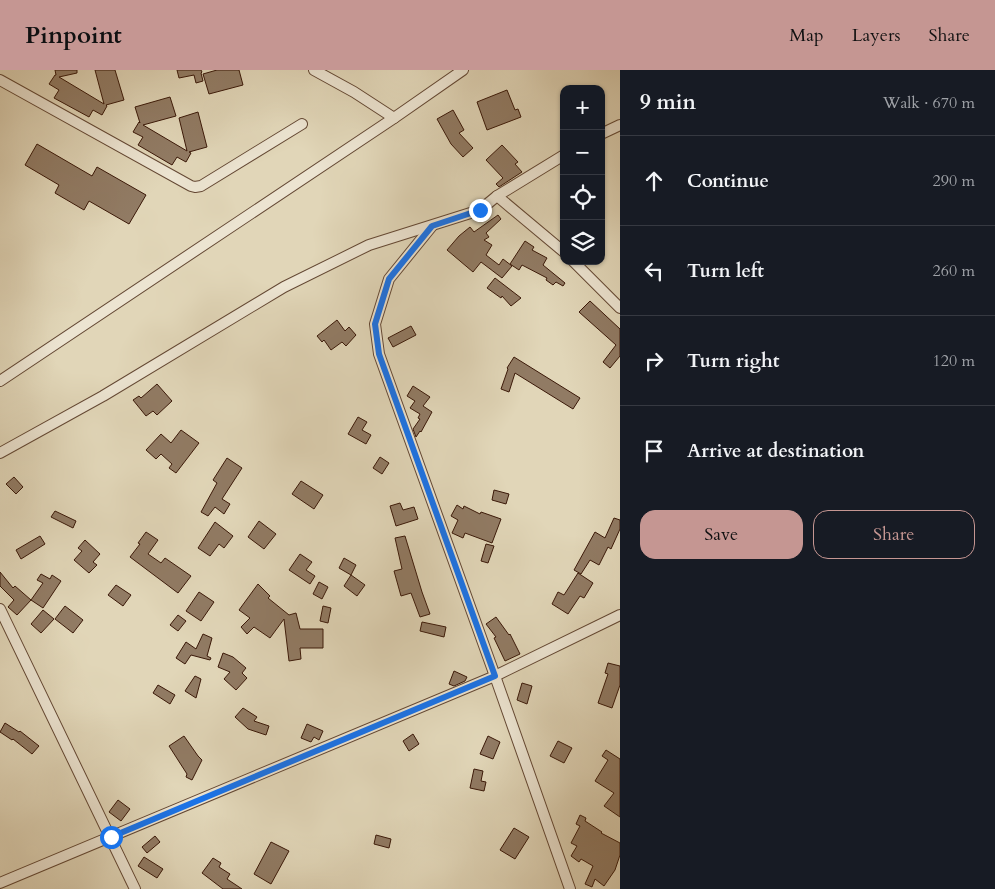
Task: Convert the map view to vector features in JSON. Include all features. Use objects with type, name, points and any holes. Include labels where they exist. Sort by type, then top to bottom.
[{"type":"street","points":[[314,70],[354,92],[394,118]]},
{"type":"street","points":[[0,381],[463,70]]},
{"type":"street","points":[[0,80],[195,187],[200,186],[302,124]]},
{"type":"street","points":[[605,132],[620,125]]},
{"type":"street","points":[[0,453],[103,396],[284,288],[368,245],[480,210],[497,196],[560,157]]},
{"type":"street","points":[[497,196],[560,249]]},
{"type":"street","points":[[432,226],[389,279],[375,324],[379,354],[570,889]]},
{"type":"street","points":[[577,265],[620,308]]},
{"type":"street","points":[[0,609],[135,889]]},
{"type":"street","points":[[0,883],[495,676],[620,615]]},
{"type":"building","points":[[55,70],[77,70],[77,73],[59,77],[104,104],[95,70],[115,70],[124,100],[106,105],[102,115],[93,110],[89,117],[54,98],[59,90],[49,84],[56,75]]},
{"type":"building","points":[[177,70],[201,70],[203,81],[196,83],[194,75],[179,78]]},
{"type":"building","points":[[217,70],[239,70],[243,85],[209,94],[203,74]]},
{"type":"building","points":[[507,90],[515,110],[518,109],[521,117],[487,130],[477,102]]},
{"type":"building","points":[[170,97],[176,116],[143,125],[187,151],[179,118],[198,112],[207,147],[189,152],[191,153],[186,162],[177,157],[172,165],[138,145],[143,137],[133,132],[140,123],[135,107]]},
{"type":"building","points":[[453,110],[464,130],[459,133],[473,148],[463,157],[451,144],[437,119]]},
{"type":"building","points":[[37,144],[92,176],[97,167],[146,195],[129,224],[89,201],[84,210],[55,193],[59,185],[25,165]]},
{"type":"building","points":[[502,145],[518,162],[515,164],[522,172],[499,187],[496,184],[503,178],[486,160]]},
{"type":"building","points":[[498,215],[501,219],[486,233],[489,237],[484,240],[492,245],[486,255],[499,265],[503,259],[512,266],[502,278],[481,262],[473,272],[447,250],[470,227],[474,232]]},
{"type":"building","points":[[525,241],[534,247],[532,250],[547,258],[543,265],[565,283],[563,286],[556,282],[553,285],[546,280],[547,278],[522,265],[519,270],[510,264]]},
{"type":"building","points":[[495,278],[521,298],[511,306],[502,296],[501,298],[487,288]]},
{"type":"building","points":[[590,301],[620,329],[620,356],[610,368],[603,362],[616,345],[579,312]]},
{"type":"building","points":[[337,320],[345,331],[349,327],[356,335],[346,346],[342,342],[331,350],[324,340],[322,342],[317,336]]},
{"type":"building","points":[[411,326],[416,335],[393,347],[388,338]]},
{"type":"building","points":[[514,357],[580,398],[573,409],[515,373],[509,392],[501,389],[507,368]]},
{"type":"building","points":[[157,384],[172,401],[157,415],[153,411],[146,416],[133,400],[139,396],[141,398]]},
{"type":"building","points":[[413,386],[430,397],[423,406],[432,412],[421,432],[416,437],[413,429],[420,419],[418,418],[420,414],[410,408],[415,401],[407,396]]},
{"type":"building","points":[[358,417],[367,422],[362,430],[371,435],[366,444],[348,434]]},
{"type":"building","points":[[181,430],[199,443],[176,473],[169,468],[172,464],[161,454],[156,459],[146,450],[161,434],[171,443]]},
{"type":"building","points":[[380,457],[389,463],[382,474],[373,468]]},
{"type":"building","points":[[227,458],[242,468],[222,499],[230,504],[224,514],[215,507],[208,516],[201,512],[217,483],[213,480]]},
{"type":"building","points":[[14,477],[23,487],[16,494],[6,484]]},
{"type":"building","points":[[301,481],[323,495],[314,509],[292,494]]},
{"type":"building","points":[[494,490],[509,494],[506,504],[492,500]]},
{"type":"building","points":[[400,503],[403,510],[414,507],[418,519],[396,526],[390,506]]},
{"type":"building","points":[[457,505],[463,509],[464,506],[480,514],[481,512],[501,519],[492,543],[465,533],[463,538],[452,533],[458,520],[451,516]]},
{"type":"building","points":[[55,511],[76,521],[73,528],[51,517]]},
{"type":"building","points":[[614,518],[620,520],[620,529],[611,549],[608,547],[599,565],[590,560],[581,574],[574,570],[595,532],[605,538]]},
{"type":"building","points":[[259,521],[276,534],[264,549],[248,537]]},
{"type":"building","points":[[215,522],[233,536],[224,548],[219,544],[210,556],[198,548]]},
{"type":"building","points":[[146,532],[158,540],[148,554],[161,563],[165,558],[191,576],[178,593],[130,557]]},
{"type":"building","points":[[40,536],[45,544],[21,559],[16,550]]},
{"type":"building","points":[[405,536],[430,614],[420,617],[411,593],[401,596],[394,571],[402,569],[395,538]]},
{"type":"building","points":[[85,540],[100,554],[93,562],[97,565],[89,573],[74,560],[82,551],[78,548]]},
{"type":"building","points":[[486,544],[494,546],[488,563],[481,561]]},
{"type":"building","points":[[300,554],[312,562],[306,570],[315,576],[310,584],[289,570]]},
{"type":"building","points":[[344,558],[356,565],[351,575],[339,568]]},
{"type":"building","points":[[0,572],[13,588],[15,586],[31,600],[17,615],[8,607],[14,600],[0,586]]},
{"type":"building","points":[[578,573],[593,583],[584,598],[580,596],[568,614],[552,604],[558,592],[564,595]]},
{"type":"building","points":[[41,574],[50,579],[52,575],[61,581],[43,608],[31,600],[43,583],[37,580]]},
{"type":"building","points":[[351,575],[365,585],[357,596],[344,586]]},
{"type":"building","points":[[319,582],[328,587],[322,599],[313,594]]},
{"type":"building","points":[[258,584],[270,596],[268,598],[289,615],[296,613],[300,629],[323,629],[323,648],[300,648],[301,659],[289,661],[284,619],[270,638],[254,627],[247,634],[241,627],[250,618],[239,610]]},
{"type":"building","points":[[116,585],[131,595],[123,606],[108,595]]},
{"type":"building","points":[[199,592],[214,602],[201,621],[186,611]]},
{"type":"building","points":[[65,606],[83,620],[73,633],[55,619]]},
{"type":"building","points":[[323,606],[331,608],[328,623],[320,621]]},
{"type":"building","points":[[43,610],[54,619],[41,633],[31,624]]},
{"type":"building","points":[[178,615],[186,621],[178,631],[170,625]]},
{"type":"building","points":[[496,617],[510,634],[520,654],[505,661],[494,638],[496,637],[486,624]]},
{"type":"building","points":[[422,622],[446,627],[444,637],[420,631]]},
{"type":"building","points":[[203,634],[212,638],[207,656],[211,658],[210,660],[191,655],[185,664],[176,658],[186,642],[196,649]]},
{"type":"building","points":[[223,653],[233,657],[246,668],[242,673],[247,678],[236,690],[224,679],[230,672],[218,667]]},
{"type":"building","points":[[608,663],[620,666],[620,685],[612,708],[598,703],[608,674],[605,673]]},
{"type":"building","points":[[454,671],[467,677],[465,681],[454,686],[449,684]]},
{"type":"building","points":[[195,676],[201,679],[196,698],[185,691]]},
{"type":"building","points":[[522,683],[532,686],[527,704],[517,700]]},
{"type":"building","points":[[158,685],[175,695],[170,704],[153,693]]},
{"type":"building","points":[[243,708],[257,717],[254,721],[269,726],[266,735],[248,729],[235,717]]},
{"type":"building","points":[[5,723],[20,731],[39,746],[32,754],[13,739],[0,732]]},
{"type":"building","points":[[307,724],[323,731],[319,740],[314,737],[311,742],[301,738]]},
{"type":"building","points":[[413,734],[419,744],[409,751],[403,741]]},
{"type":"building","points":[[184,736],[202,760],[192,780],[186,777],[187,774],[169,746]]},
{"type":"building","points":[[488,736],[500,742],[493,759],[480,754]]},
{"type":"building","points":[[558,741],[572,748],[564,763],[550,756]]},
{"type":"building","points":[[606,750],[620,759],[620,817],[604,806],[614,793],[595,781],[608,760],[602,756]]},
{"type":"building","points":[[474,769],[483,771],[481,781],[486,782],[484,791],[470,788]]},
{"type":"building","points":[[118,800],[130,809],[121,821],[109,812]]},
{"type":"building","points":[[580,815],[586,818],[585,821],[601,833],[620,843],[620,855],[615,870],[604,886],[595,879],[592,887],[585,884],[593,866],[581,859],[579,862],[571,856],[577,846],[571,843],[580,826],[576,824]]},
{"type":"building","points":[[514,828],[529,837],[515,859],[500,850]]},
{"type":"building","points":[[376,835],[391,839],[389,848],[374,844]]},
{"type":"building","points":[[155,836],[160,842],[147,853],[142,847]]},
{"type":"building","points":[[271,842],[289,851],[271,884],[254,874]]},
{"type":"building","points":[[144,857],[163,869],[157,878],[138,866]]},
{"type":"building","points":[[213,858],[221,863],[219,867],[230,874],[227,879],[242,889],[223,889],[202,873]]},
{"type":"route","points":[[111,837],[495,676],[379,354],[375,324],[389,279],[432,226],[480,210]]}]
